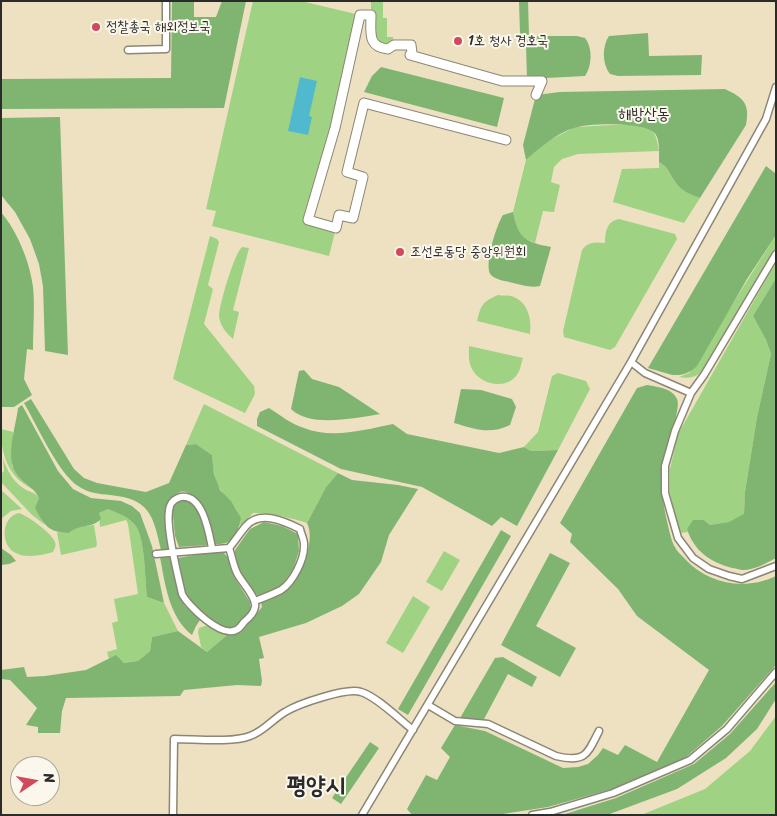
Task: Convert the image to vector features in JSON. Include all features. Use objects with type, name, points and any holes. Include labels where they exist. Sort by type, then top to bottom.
[{"type":"street","points":[[506,140],[364,104],[346,172],[363,177],[353,218],[339,215],[336,228],[308,220],[335,128],[360,15],[371,15],[372,39],[374,45],[378,47],[388,49],[394,45],[411,45],[412,53],[410,55],[502,81],[542,81],[536,95]]},
{"type":"lane","points":[[128,50],[166,49],[166,1]]},
{"type":"lane","points":[[362,815],[631,362],[766,119],[776,88]]},
{"type":"lane","points":[[776,254],[704,375],[691,393],[675,431],[665,466],[665,493],[678,538],[692,558],[708,569],[742,579],[776,566]]},
{"type":"lane","points":[[631,362],[645,373],[691,393]]},
{"type":"lane","points":[[212,548],[206,519],[201,510],[190,499],[178,497],[173,500],[170,506],[169,522],[182,594],[186,602],[203,618],[224,631],[236,631],[252,614],[255,601],[236,572],[229,548]]},
{"type":"lane","points":[[229,548],[246,526],[255,519],[263,517],[286,522],[300,529],[304,545],[303,555],[297,570],[287,585],[281,590],[255,601]]},
{"type":"lane","points":[[156,554],[229,548]]},
{"type":"lane","points":[[532,815],[550,812],[613,793],[690,760],[727,729],[776,672]]},
{"type":"lane","points":[[173,815],[174,739],[231,739],[251,736],[285,712],[302,704],[343,692],[360,691],[370,696],[413,730]]},
{"type":"lane","points":[[428,705],[455,721],[488,724],[556,756],[568,759],[583,757],[589,752],[599,731]]},
{"type":"green space","points":[[172,1],[194,1],[194,17],[216,17],[222,1],[246,1],[224,108],[1,109],[1,79],[171,78]]},
{"type":"green space","points":[[253,1],[301,1],[360,15],[309,220],[336,228],[329,256],[212,226],[216,211],[206,209]]},
{"type":"green space","points":[[371,1],[383,1],[383,18],[387,18],[387,37],[393,37],[394,45],[378,47],[371,15]]},
{"type":"green space","points":[[519,1],[528,1],[529,36],[577,36],[585,38],[588,42],[591,57],[585,76],[527,79],[526,45],[523,45],[523,34],[520,34]]},
{"type":"green space","points":[[648,33],[649,56],[702,55],[701,75],[618,76],[610,74],[605,65],[604,55],[605,45],[609,36]]},
{"type":"green space","points":[[381,67],[504,98],[497,127],[364,92],[372,76]]},
{"type":"green space","points":[[725,89],[737,95],[744,102],[747,112],[746,125],[700,198],[685,191],[676,183],[667,168],[659,162],[659,145],[656,135],[651,130],[642,127],[617,124],[581,126],[554,138],[526,160],[523,145],[536,95],[560,92]]},
{"type":"green space","points":[[60,117],[68,355],[45,351],[43,286],[39,264],[30,239],[15,212],[1,195],[1,118]]},
{"type":"green space","points":[[630,124],[651,130],[656,137],[659,151],[578,154],[562,159],[554,167],[551,182],[560,185],[554,212],[543,211],[535,243],[522,237],[516,227],[513,212],[526,160],[548,141],[575,127]]},
{"type":"green space","points":[[659,162],[667,168],[679,186],[700,198],[684,223],[613,202],[622,169],[659,168]]},
{"type":"green space","points":[[766,166],[775,173],[776,171],[776,235],[747,279],[697,366],[685,374],[679,375],[648,368]]},
{"type":"green space","points":[[1,212],[22,247],[29,267],[34,295],[33,350],[27,349],[24,379],[32,395],[14,407],[1,407]]},
{"type":"green space","points":[[513,212],[517,228],[524,237],[529,241],[551,247],[540,286],[526,286],[501,280],[493,277],[489,270],[490,254],[497,227],[503,215]]},
{"type":"green space","points":[[619,219],[675,234],[677,239],[615,347],[610,350],[564,337],[563,331],[582,250],[592,243],[605,243],[609,225]]},
{"type":"green space","points":[[776,235],[776,248],[705,368],[694,377],[679,377],[689,373]]},
{"type":"green space","points":[[210,236],[219,242],[208,285],[213,289],[204,324],[254,386],[255,394],[245,413],[173,379]]},
{"type":"green space","points":[[242,247],[249,248],[233,310],[239,312],[233,339],[223,328],[219,315],[231,268]]},
{"type":"green space","points":[[776,262],[776,278],[753,316],[771,354],[757,417],[745,492],[744,515],[730,522],[710,525],[704,520],[687,529],[688,532],[681,533],[676,521],[670,493],[670,469],[678,434]]},
{"type":"green space","points":[[776,278],[776,558],[756,568],[742,570],[724,566],[710,559],[694,544],[687,529],[693,520],[704,520],[710,525],[729,522],[744,514],[745,492],[757,417],[771,354],[753,316]]},
{"type":"green space","points":[[498,295],[517,298],[525,306],[530,322],[530,334],[477,321],[483,305]]},
{"type":"green space","points":[[469,346],[523,358],[519,371],[513,379],[501,384],[494,384],[481,379],[476,375],[471,366]]},
{"type":"green space","points":[[304,370],[312,379],[339,387],[380,414],[333,420],[321,420],[299,415],[291,409],[299,371]]},
{"type":"green space","points":[[558,373],[586,381],[590,389],[558,450],[531,451],[524,447],[538,432],[552,376]]},
{"type":"green space","points":[[647,385],[672,392],[678,404],[675,421],[663,459],[661,474],[661,489],[673,543],[678,552],[694,568],[716,579],[740,584],[764,581],[776,576],[776,665],[722,726],[685,758],[612,789],[548,807],[496,815],[412,815],[407,809],[426,775],[437,780],[450,757],[441,748],[455,725],[485,731],[563,768],[588,764],[603,748],[618,755],[625,745],[657,762],[709,670],[637,616],[618,589],[570,542],[572,534],[560,523],[637,388]]},
{"type":"green space","points":[[461,389],[481,390],[512,399],[516,407],[510,425],[489,430],[475,429],[454,423]]},
{"type":"green space","points":[[31,399],[74,469],[84,478],[97,483],[146,492],[169,483],[186,445],[196,444],[212,455],[214,474],[220,490],[231,501],[241,518],[234,538],[227,543],[215,544],[203,508],[188,492],[181,492],[172,498],[166,510],[171,549],[161,550],[152,518],[142,505],[134,500],[123,497],[90,492],[70,480],[48,448],[24,403]]},
{"type":"green space","points":[[204,404],[338,473],[326,487],[307,523],[266,513],[253,513],[239,526],[238,514],[234,506],[223,494],[216,481],[212,455],[196,444],[186,445]]},
{"type":"green space","points":[[22,405],[58,471],[73,489],[91,498],[121,501],[132,506],[140,513],[152,546],[164,603],[147,597],[142,543],[135,524],[128,519],[108,509],[99,513],[101,519],[97,522],[69,533],[56,531],[48,527],[42,519],[35,508],[39,498],[21,480],[16,473],[11,459],[18,408]]},
{"type":"green space","points":[[269,408],[299,426],[326,433],[371,429],[393,424],[407,434],[499,453],[524,447],[531,451],[558,450],[517,526],[501,517],[492,526],[422,487],[341,469],[257,426],[260,412]]},
{"type":"green space","points":[[1,429],[13,432],[12,466],[26,484],[35,490],[19,480],[8,466],[1,439]]},
{"type":"green space","points":[[3,458],[8,471],[16,482],[36,494],[39,498],[36,508],[45,525],[31,514],[1,482],[1,474],[4,471]]},
{"type":"green space","points":[[338,473],[352,480],[418,489],[389,535],[381,562],[359,594],[342,606],[306,623],[259,637],[264,658],[259,659],[261,686],[237,685],[184,690],[180,696],[66,698],[62,711],[60,733],[38,733],[38,727],[26,725],[37,708],[10,680],[1,679],[1,670],[24,667],[27,677],[45,676],[86,670],[116,655],[124,663],[138,661],[150,651],[152,637],[178,631],[207,652],[227,635],[241,632],[262,607],[261,602],[284,591],[292,584],[302,568],[310,539],[307,523],[326,487]]},
{"type":"green space","points":[[1,490],[22,509],[11,511],[1,519]]},
{"type":"green space","points":[[182,500],[195,506],[203,517],[209,545],[179,547],[175,536],[172,507],[174,503]]},
{"type":"green space","points":[[108,508],[135,524],[140,535],[143,552],[147,597],[164,603],[178,631],[152,637],[150,651],[138,661],[124,663],[116,656],[109,659],[107,652],[117,649],[112,623],[118,621],[114,599],[138,594],[126,520],[100,527],[99,513]]},
{"type":"green space","points":[[19,513],[28,517],[52,537],[56,545],[53,552],[26,556],[12,551],[5,539],[6,526],[8,520]]},
{"type":"green space","points":[[264,522],[282,526],[298,534],[299,551],[293,570],[280,587],[261,596],[255,594],[242,577],[235,558],[235,550],[250,529]]},
{"type":"green space","points":[[94,525],[96,547],[61,555],[57,532],[69,533],[76,527]]},
{"type":"green space","points":[[501,530],[511,536],[408,715],[398,709]]},
{"type":"green space","points":[[1,548],[11,555],[16,561],[1,565]]},
{"type":"green space","points":[[216,551],[224,553],[230,560],[236,580],[250,602],[251,612],[234,629],[221,625],[199,610],[187,598],[180,580],[178,558]]},
{"type":"green space","points":[[444,551],[460,560],[442,591],[426,582]]},
{"type":"green space","points":[[550,553],[570,563],[536,626],[576,648],[560,677],[501,645]]},
{"type":"green space","points":[[171,556],[180,595],[185,606],[200,620],[192,635],[178,619],[166,589],[160,557]]},
{"type":"green space","points":[[413,596],[430,607],[403,653],[386,643]]},
{"type":"green space","points":[[211,624],[227,635],[207,652],[201,647],[198,632],[199,628]]},
{"type":"green space","points":[[503,657],[537,677],[532,687],[508,674],[483,721],[460,718],[495,658]]},
{"type":"green space","points":[[776,682],[776,699],[757,729],[726,758],[677,789],[607,815],[562,815],[616,798],[694,764],[730,734]]},
{"type":"green space","points":[[776,716],[776,815],[641,815],[705,789],[750,751]]},
{"type":"green space","points":[[370,742],[379,748],[341,804],[332,798]]},
{"type":"water","points":[[300,77],[317,81],[309,116],[312,117],[308,135],[288,131]]},
{"type":"place","name":"정찰총국 해외정보국","points":[[96,27]]},
{"type":"place","name":"1호 청사 경호국","points":[[458,41]]},
{"type":"place","name":"조선로동당 중앙위원회","points":[[400,252]]},
{"type":"district","name":"해방산동","points":[[644,115]]},
{"type":"district","name":"평양시","points":[[316,787]]}]
